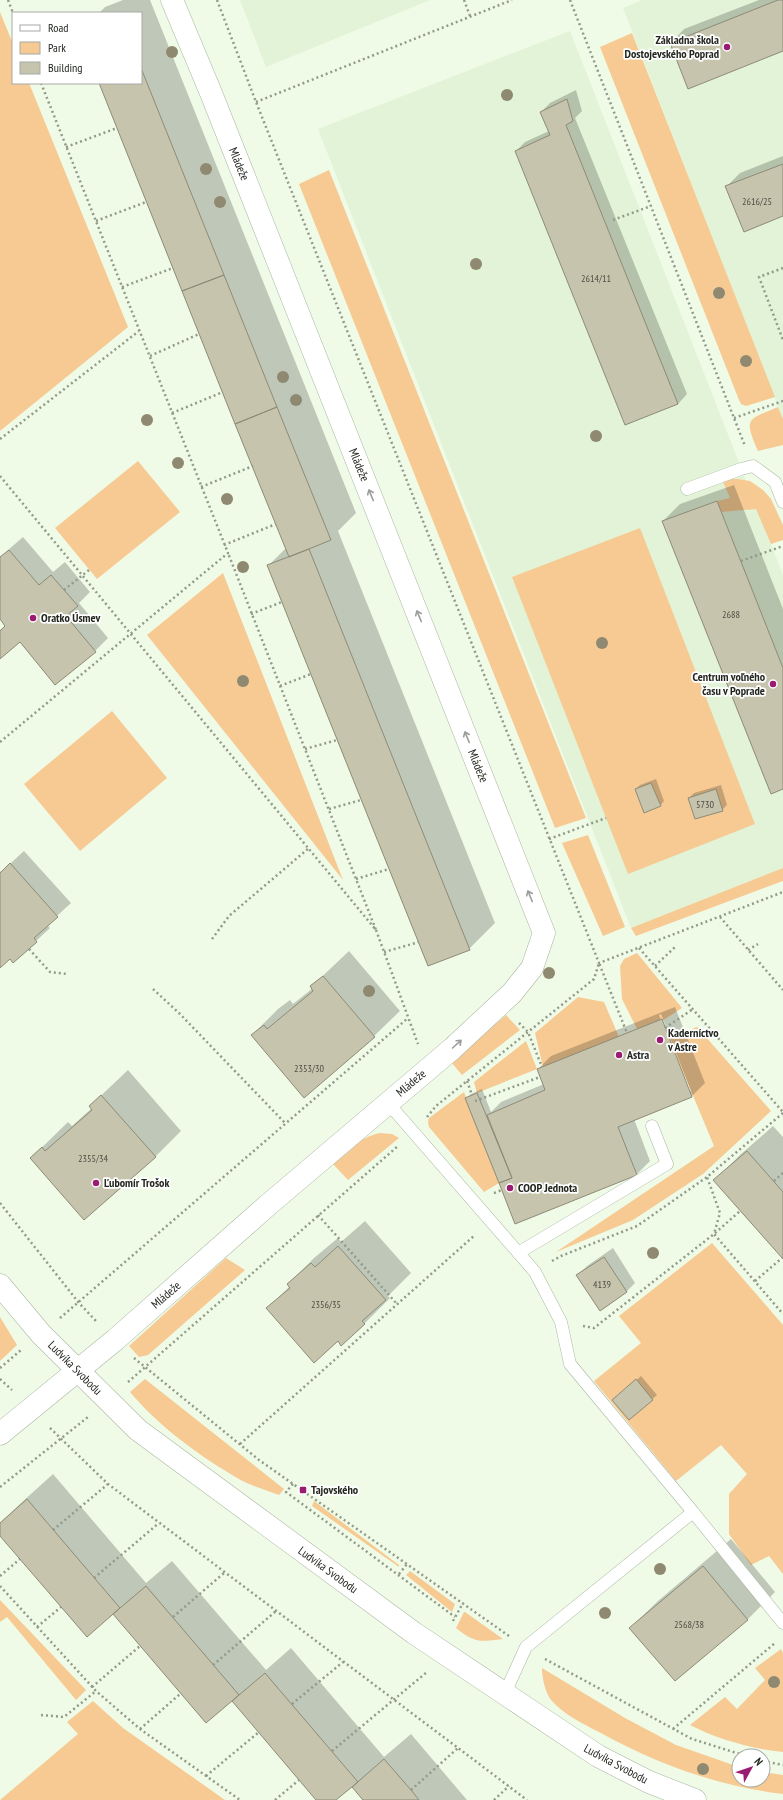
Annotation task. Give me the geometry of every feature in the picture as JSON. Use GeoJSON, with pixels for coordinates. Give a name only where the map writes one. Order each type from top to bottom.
{"type":"FeatureCollection","features":[{"type":"Feature","properties":{"kind":"street","name":"Mládeže"},"geometry":{"type":"LineString","coordinates":[[77,1371],[115,1340],[268,1205],[427,1070],[512,993],[532,968],[544,933],[214,100],[172,0]]}},
{"type":"Feature","properties":{"kind":"street","name":"Ludvíka Svobodu"},"geometry":{"type":"LineString","coordinates":[[0,1286],[41,1334],[138,1430],[414,1633],[598,1756],[649,1782],[695,1800]]}},
{"type":"Feature","properties":{"kind":"street"},"geometry":{"type":"LineString","coordinates":[[0,1434],[77,1371]]}},
{"type":"Feature","properties":{"kind":"lane"},"geometry":{"type":"LineString","coordinates":[[687,489],[753,466],[775,482],[783,502]]}},
{"type":"Feature","properties":{"kind":"lane"},"geometry":{"type":"LineString","coordinates":[[388,1103],[535,1272],[561,1322],[570,1364],[783,1623]]}},
{"type":"Feature","properties":{"kind":"lane"},"geometry":{"type":"LineString","coordinates":[[518,1254],[667,1164],[652,1126]]}},
{"type":"Feature","properties":{"kind":"lane"},"geometry":{"type":"LineString","coordinates":[[505,1693],[526,1648],[693,1512]]}},
{"type":"Feature","properties":{"kind":"path"},"geometry":{"type":"LineString","coordinates":[[8,0],[13,12]]}},
{"type":"Feature","properties":{"kind":"path"},"geometry":{"type":"LineString","coordinates":[[217,0],[256,102],[627,1033]]}},
{"type":"Feature","properties":{"kind":"path"},"geometry":{"type":"LineString","coordinates":[[464,0],[470,16]]}},
{"type":"Feature","properties":{"kind":"path"},"geometry":{"type":"LineString","coordinates":[[256,102],[512,0]]}},
{"type":"Feature","properties":{"kind":"path"},"geometry":{"type":"LineString","coordinates":[[570,0],[734,418],[783,401]]}},
{"type":"Feature","properties":{"kind":"path"},"geometry":{"type":"LineString","coordinates":[[42,84],[329,809],[408,1018],[79,1303],[58,1319]]}},
{"type":"Feature","properties":{"kind":"path"},"geometry":{"type":"LineString","coordinates":[[66,147],[117,128]]}},
{"type":"Feature","properties":{"kind":"path"},"geometry":{"type":"LineString","coordinates":[[96,221],[146,202]]}},
{"type":"Feature","properties":{"kind":"path"},"geometry":{"type":"LineString","coordinates":[[613,220],[651,206]]}},
{"type":"Feature","properties":{"kind":"path"},"geometry":{"type":"LineString","coordinates":[[122,287],[173,268]]}},
{"type":"Feature","properties":{"kind":"path"},"geometry":{"type":"LineString","coordinates":[[783,268],[759,277],[783,340]]}},
{"type":"Feature","properties":{"kind":"path"},"geometry":{"type":"LineString","coordinates":[[0,439],[139,331]]}},
{"type":"Feature","properties":{"kind":"path"},"geometry":{"type":"LineString","coordinates":[[150,356],[199,334]]}},
{"type":"Feature","properties":{"kind":"path"},"geometry":{"type":"LineString","coordinates":[[172,413],[223,392]]}},
{"type":"Feature","properties":{"kind":"path"},"geometry":{"type":"LineString","coordinates":[[201,487],[253,466]]}},
{"type":"Feature","properties":{"kind":"path"},"geometry":{"type":"LineString","coordinates":[[0,476],[376,930]]}},
{"type":"Feature","properties":{"kind":"path"},"geometry":{"type":"LineString","coordinates":[[224,545],[276,524]]}},
{"type":"Feature","properties":{"kind":"path"},"geometry":{"type":"LineString","coordinates":[[741,561],[783,546]]}},
{"type":"Feature","properties":{"kind":"path"},"geometry":{"type":"LineString","coordinates":[[0,742],[228,553]]}},
{"type":"Feature","properties":{"kind":"path"},"geometry":{"type":"LineString","coordinates":[[64,590],[89,570]]}},
{"type":"Feature","properties":{"kind":"path"},"geometry":{"type":"LineString","coordinates":[[251,614],[282,602]]}},
{"type":"Feature","properties":{"kind":"path"},"geometry":{"type":"LineString","coordinates":[[280,686],[311,674]]}},
{"type":"Feature","properties":{"kind":"path"},"geometry":{"type":"LineString","coordinates":[[305,749],[337,740]]}},
{"type":"Feature","properties":{"kind":"path"},"geometry":{"type":"LineString","coordinates":[[329,809],[362,800]]}},
{"type":"Feature","properties":{"kind":"path"},"geometry":{"type":"LineString","coordinates":[[549,839],[606,818]]}},
{"type":"Feature","properties":{"kind":"path"},"geometry":{"type":"LineString","coordinates":[[212,940],[229,916],[309,848]]}},
{"type":"Feature","properties":{"kind":"path"},"geometry":{"type":"LineString","coordinates":[[356,879],[389,869]]}},
{"type":"Feature","properties":{"kind":"path"},"geometry":{"type":"LineString","coordinates":[[599,963],[783,892]]}},
{"type":"Feature","properties":{"kind":"path"},"geometry":{"type":"LineString","coordinates":[[720,917],[783,990]]}},
{"type":"Feature","properties":{"kind":"path"},"geometry":{"type":"LineString","coordinates":[[384,952],[419,942]]}},
{"type":"Feature","properties":{"kind":"path"},"geometry":{"type":"LineString","coordinates":[[748,950],[758,944]]}},
{"type":"Feature","properties":{"kind":"path"},"geometry":{"type":"LineString","coordinates":[[655,966],[675,947]]}},
{"type":"Feature","properties":{"kind":"path"},"geometry":{"type":"LineString","coordinates":[[535,1272],[561,1256],[637,1226],[708,1177],[783,1113],[639,948]]}},
{"type":"Feature","properties":{"kind":"path"},"geometry":{"type":"LineString","coordinates":[[29,949],[50,972],[67,974]]}},
{"type":"Feature","properties":{"kind":"path"},"geometry":{"type":"LineString","coordinates":[[122,1388],[144,1367],[414,1132],[436,1106],[594,979],[599,963]]}},
{"type":"Feature","properties":{"kind":"path"},"geometry":{"type":"LineString","coordinates":[[153,989],[180,1014],[285,1123]]}},
{"type":"Feature","properties":{"kind":"path"},"geometry":{"type":"LineString","coordinates":[[500,1004],[528,1032],[542,1067]]}},
{"type":"Feature","properties":{"kind":"path"},"geometry":{"type":"LineString","coordinates":[[665,1028],[693,1009]]}},
{"type":"Feature","properties":{"kind":"path"},"geometry":{"type":"LineString","coordinates":[[475,1101],[540,1077]]}},
{"type":"Feature","properties":{"kind":"path"},"geometry":{"type":"LineString","coordinates":[[467,1081],[472,1095]]}},
{"type":"Feature","properties":{"kind":"path"},"geometry":{"type":"LineString","coordinates":[[774,1181],[783,1173]]}},
{"type":"Feature","properties":{"kind":"path"},"geometry":{"type":"LineString","coordinates":[[708,1177],[720,1213],[714,1234]]}},
{"type":"Feature","properties":{"kind":"path"},"geometry":{"type":"LineString","coordinates":[[0,1203],[79,1303],[115,1340],[144,1367],[240,1444],[293,1484],[526,1648],[692,1739],[731,1751]]}},
{"type":"Feature","properties":{"kind":"path"},"geometry":{"type":"LineString","coordinates":[[561,1322],[594,1328],[714,1234],[740,1211]]}},
{"type":"Feature","properties":{"kind":"path"},"geometry":{"type":"LineString","coordinates":[[318,1216],[397,1304]]}},
{"type":"Feature","properties":{"kind":"path"},"geometry":{"type":"LineString","coordinates":[[240,1444],[490,1222]]}},
{"type":"Feature","properties":{"kind":"path"},"geometry":{"type":"LineString","coordinates":[[714,1234],[783,1314]]}},
{"type":"Feature","properties":{"kind":"path"},"geometry":{"type":"LineString","coordinates":[[755,1282],[782,1258]]}},
{"type":"Feature","properties":{"kind":"path"},"geometry":{"type":"LineString","coordinates":[[0,1368],[21,1350]]}},
{"type":"Feature","properties":{"kind":"path"},"geometry":{"type":"LineString","coordinates":[[0,1378],[61,1440],[108,1484],[224,1573],[527,1800]]}},
{"type":"Feature","properties":{"kind":"path"},"geometry":{"type":"LineString","coordinates":[[0,1487],[89,1417]]}},
{"type":"Feature","properties":{"kind":"path"},"geometry":{"type":"LineString","coordinates":[[53,1530],[108,1484]]}},
{"type":"Feature","properties":{"kind":"path"},"geometry":{"type":"LineString","coordinates":[[293,1484],[286,1492],[456,1617]]}},
{"type":"Feature","properties":{"kind":"path"},"geometry":{"type":"LineString","coordinates":[[94,1578],[158,1523]]}},
{"type":"Feature","properties":{"kind":"path"},"geometry":{"type":"LineString","coordinates":[[0,1576],[20,1559]]}},
{"type":"Feature","properties":{"kind":"path"},"geometry":{"type":"LineString","coordinates":[[399,1574],[407,1564]]}},
{"type":"Feature","properties":{"kind":"path"},"geometry":{"type":"LineString","coordinates":[[173,1617],[224,1573]]}},
{"type":"Feature","properties":{"kind":"path"},"geometry":{"type":"LineString","coordinates":[[0,1586],[96,1691],[140,1729],[240,1800]]}},
{"type":"Feature","properties":{"kind":"path"},"geometry":{"type":"LineString","coordinates":[[453,1621],[463,1603]]}},
{"type":"Feature","properties":{"kind":"path"},"geometry":{"type":"LineString","coordinates":[[37,1627],[61,1607]]}},
{"type":"Feature","properties":{"kind":"path"},"geometry":{"type":"LineString","coordinates":[[213,1665],[276,1611]]}},
{"type":"Feature","properties":{"kind":"path"},"geometry":{"type":"LineString","coordinates":[[673,1729],[777,1641]]}},
{"type":"Feature","properties":{"kind":"path"},"geometry":{"type":"LineString","coordinates":[[92,1687],[140,1646]]}},
{"type":"Feature","properties":{"kind":"path"},"geometry":{"type":"LineString","coordinates":[[292,1704],[343,1662]]}},
{"type":"Feature","properties":{"kind":"path"},"geometry":{"type":"LineString","coordinates":[[332,1751],[431,1669]]}},
{"type":"Feature","properties":{"kind":"path"},"geometry":{"type":"LineString","coordinates":[[41,1715],[64,1717],[96,1691]]}},
{"type":"Feature","properties":{"kind":"path"},"geometry":{"type":"LineString","coordinates":[[140,1729],[180,1694]]}},
{"type":"Feature","properties":{"kind":"path"},"geometry":{"type":"LineString","coordinates":[[206,1776],[259,1732]]}},
{"type":"Feature","properties":{"kind":"path"},"geometry":{"type":"LineString","coordinates":[[411,1790],[458,1748]]}},
{"type":"Feature","properties":{"kind":"path"},"geometry":{"type":"LineString","coordinates":[[771,1763],[783,1765]]}},
{"type":"Feature","properties":{"kind":"path"},"geometry":{"type":"LineString","coordinates":[[275,1800],[299,1780]]}},
{"type":"Feature","properties":{"kind":"path"},"geometry":{"type":"LineString","coordinates":[[494,1800],[509,1786]]}},
{"type":"Feature","properties":{"kind":"shaded area"},"geometry":{"type":"Polygon","coordinates":[[[240,0],[430,0],[266,67],[240,0]]]}},
{"type":"Feature","properties":{"kind":"shaded area"},"geometry":{"type":"Polygon","coordinates":[[[642,0],[783,0],[783,419],[623,8],[642,0]]]}},
{"type":"Feature","properties":{"kind":"shaded area"},"geometry":{"type":"Polygon","coordinates":[[[570,31],[783,575],[783,868],[631,928],[318,129],[570,31]]]}},
{"type":"Feature","properties":{"kind":"green space"},"geometry":{"type":"Polygon","coordinates":[[[0,12],[12,42],[12,84],[29,84],[128,327],[0,431],[0,12]]]}},
{"type":"Feature","properties":{"kind":"green space"},"geometry":{"type":"Polygon","coordinates":[[[632,33],[775,397],[746,406],[741,404],[739,400],[600,47],[632,33]]]}},
{"type":"Feature","properties":{"kind":"green space"},"geometry":{"type":"Polygon","coordinates":[[[329,170],[586,818],[555,828],[299,184],[329,170]]]}},
{"type":"Feature","properties":{"kind":"green space"},"geometry":{"type":"Polygon","coordinates":[[[778,407],[783,419],[783,445],[758,451],[751,432],[751,421],[778,407]]]}},
{"type":"Feature","properties":{"kind":"green space"},"geometry":{"type":"Polygon","coordinates":[[[138,461],[180,512],[97,579],[55,528],[138,461]]]}},
{"type":"Feature","properties":{"kind":"green space"},"geometry":{"type":"Polygon","coordinates":[[[730,479],[750,481],[763,490],[771,499],[783,525],[783,540],[771,544],[756,509],[721,512],[717,501],[730,498],[723,482],[730,479]]]}},
{"type":"Feature","properties":{"kind":"green space"},"geometry":{"type":"Polygon","coordinates":[[[640,528],[755,824],[628,874],[512,577],[640,528]]]}},
{"type":"Feature","properties":{"kind":"green space"},"geometry":{"type":"Polygon","coordinates":[[[223,573],[343,880],[147,635],[223,573]]]}},
{"type":"Feature","properties":{"kind":"green space"},"geometry":{"type":"Polygon","coordinates":[[[112,711],[167,778],[80,851],[24,784],[112,711]]]}},
{"type":"Feature","properties":{"kind":"green space"},"geometry":{"type":"Polygon","coordinates":[[[588,835],[625,927],[603,936],[562,843],[588,835]]]}},
{"type":"Feature","properties":{"kind":"green space"},"geometry":{"type":"Polygon","coordinates":[[[783,868],[783,881],[636,936],[631,928],[783,868]]]}},
{"type":"Feature","properties":{"kind":"green space"},"geometry":{"type":"Polygon","coordinates":[[[637,953],[682,1008],[662,1021],[637,1029],[622,999],[620,966],[624,959],[637,953]]]}},
{"type":"Feature","properties":{"kind":"green space"},"geometry":{"type":"Polygon","coordinates":[[[578,997],[604,1002],[619,1037],[543,1067],[535,1033],[578,997]]]}},
{"type":"Feature","properties":{"kind":"green space"},"geometry":{"type":"Polygon","coordinates":[[[506,1015],[520,1030],[462,1075],[451,1062],[506,1015]]]}},
{"type":"Feature","properties":{"kind":"green space"},"geometry":{"type":"Polygon","coordinates":[[[697,1027],[771,1111],[703,1174],[633,1220],[556,1252],[714,1146],[669,1038],[697,1027]]]}},
{"type":"Feature","properties":{"kind":"green space"},"geometry":{"type":"Polygon","coordinates":[[[526,1041],[537,1069],[477,1093],[474,1082],[526,1041]]]}},
{"type":"Feature","properties":{"kind":"green space"},"geometry":{"type":"Polygon","coordinates":[[[464,1092],[499,1183],[484,1192],[429,1127],[428,1122],[429,1118],[464,1092]]]}},
{"type":"Feature","properties":{"kind":"green space"},"geometry":{"type":"Polygon","coordinates":[[[380,1133],[392,1134],[399,1138],[348,1180],[333,1164],[360,1141],[380,1133]]]}},
{"type":"Feature","properties":{"kind":"green space"},"geometry":{"type":"Polygon","coordinates":[[[712,1243],[783,1325],[783,1574],[769,1556],[751,1565],[729,1534],[729,1494],[747,1474],[721,1445],[676,1481],[594,1381],[641,1343],[619,1316],[712,1243]]]}},
{"type":"Feature","properties":{"kind":"green space"},"geometry":{"type":"Polygon","coordinates":[[[226,1258],[245,1270],[148,1355],[139,1357],[129,1346],[226,1258]]]}},
{"type":"Feature","properties":{"kind":"green space"},"geometry":{"type":"Polygon","coordinates":[[[0,1317],[17,1345],[0,1361],[0,1317]]]}},
{"type":"Feature","properties":{"kind":"green space"},"geometry":{"type":"Polygon","coordinates":[[[145,1379],[284,1489],[279,1495],[244,1481],[195,1451],[167,1429],[141,1405],[130,1392],[145,1379]]]}},
{"type":"Feature","properties":{"kind":"green space"},"geometry":{"type":"Polygon","coordinates":[[[314,1501],[399,1565],[399,1567],[312,1506],[314,1501]]]}},
{"type":"Feature","properties":{"kind":"green space"},"geometry":{"type":"Polygon","coordinates":[[[410,1571],[455,1604],[452,1612],[406,1575],[410,1571]]]}},
{"type":"Feature","properties":{"kind":"green space"},"geometry":{"type":"Polygon","coordinates":[[[0,1600],[86,1690],[76,1700],[7,1617],[0,1622],[0,1600]]]}},
{"type":"Feature","properties":{"kind":"green space"},"geometry":{"type":"Polygon","coordinates":[[[464,1612],[503,1639],[483,1641],[473,1639],[462,1633],[456,1628],[464,1612]]]}},
{"type":"Feature","properties":{"kind":"green space"},"geometry":{"type":"Polygon","coordinates":[[[781,1649],[783,1653],[783,1752],[771,1750],[771,1748],[759,1748],[735,1743],[690,1725],[725,1697],[737,1709],[765,1680],[755,1668],[781,1649]]]}},
{"type":"Feature","properties":{"kind":"green space"},"geometry":{"type":"Polygon","coordinates":[[[542,1668],[625,1718],[676,1745],[731,1764],[731,1784],[665,1764],[586,1726],[567,1714],[551,1700],[544,1685],[542,1668]]]}},
{"type":"Feature","properties":{"kind":"green space"},"geometry":{"type":"Polygon","coordinates":[[[93,1701],[123,1728],[225,1800],[0,1800],[78,1734],[67,1722],[93,1701]]]}},
{"type":"Feature","properties":{"kind":"green space"},"geometry":{"type":"Polygon","coordinates":[[[771,1773],[783,1775],[783,1794],[749,1788],[771,1788],[771,1773]]]}},
{"type":"Feature","properties":{"kind":"building","name":"Základna škola Dostojevského Poprad"},"geometry":{"type":"Polygon","coordinates":[[[778,0],[783,0],[783,51],[688,89],[670,43],[778,0]]]}},
{"type":"Feature","properties":{"kind":"building"},"geometry":{"type":"Polygon","coordinates":[[[142,70],[224,275],[182,291],[99,84],[142,84],[142,70]]]}},
{"type":"Feature","properties":{"kind":"building"},"geometry":{"type":"Polygon","coordinates":[[[567,99],[573,121],[566,125],[678,404],[625,425],[515,151],[550,135],[540,112],[567,99]]]}},
{"type":"Feature","properties":{"kind":"building"},"geometry":{"type":"Polygon","coordinates":[[[783,164],[783,216],[744,232],[725,186],[783,164]]]}},
{"type":"Feature","properties":{"kind":"building"},"geometry":{"type":"Polygon","coordinates":[[[224,275],[277,407],[235,424],[182,291],[224,275]]]}},
{"type":"Feature","properties":{"kind":"building"},"geometry":{"type":"Polygon","coordinates":[[[277,407],[331,540],[289,557],[235,424],[277,407]]]}},
{"type":"Feature","properties":{"kind":"building"},"geometry":{"type":"Polygon","coordinates":[[[717,501],[783,668],[783,789],[771,794],[662,521],[717,501]]]}},
{"type":"Feature","properties":{"kind":"building"},"geometry":{"type":"Polygon","coordinates":[[[309,549],[470,950],[428,966],[267,565],[309,549]]]}},
{"type":"Feature","properties":{"kind":"building","name":"Oratko Úsmev"},"geometry":{"type":"Polygon","coordinates":[[[9,550],[39,585],[51,575],[78,606],[66,616],[96,652],[55,685],[20,642],[0,659],[0,631],[5,626],[0,619],[0,557],[9,550]]]}},
{"type":"Feature","properties":{"kind":"building"},"geometry":{"type":"Polygon","coordinates":[[[651,783],[661,806],[644,813],[635,789],[651,783]]]}},
{"type":"Feature","properties":{"kind":"building"},"geometry":{"type":"Polygon","coordinates":[[[716,789],[723,811],[695,819],[688,798],[716,789]]]}},
{"type":"Feature","properties":{"kind":"building"},"geometry":{"type":"Polygon","coordinates":[[[10,863],[58,917],[34,938],[37,942],[13,963],[10,959],[0,968],[0,873],[10,863]]]}},
{"type":"Feature","properties":{"kind":"building"},"geometry":{"type":"Polygon","coordinates":[[[323,976],[375,1037],[304,1098],[251,1035],[264,1025],[267,1029],[313,991],[310,986],[323,976]]]}},
{"type":"Feature","properties":{"kind":"building"},"geometry":{"type":"Polygon","coordinates":[[[662,1019],[692,1097],[618,1127],[637,1175],[515,1224],[499,1183],[512,1178],[487,1115],[545,1090],[537,1069],[662,1019]]]}},
{"type":"Feature","properties":{"kind":"building"},"geometry":{"type":"Polygon","coordinates":[[[477,1093],[512,1178],[499,1183],[465,1098],[477,1093]]]}},
{"type":"Feature","properties":{"kind":"building"},"geometry":{"type":"Polygon","coordinates":[[[101,1095],[156,1157],[84,1220],[30,1158],[42,1147],[45,1151],[92,1110],[89,1106],[101,1095]]]}},
{"type":"Feature","properties":{"kind":"building"},"geometry":{"type":"Polygon","coordinates":[[[747,1151],[783,1192],[783,1259],[713,1180],[747,1151]]]}},
{"type":"Feature","properties":{"kind":"building"},"geometry":{"type":"Polygon","coordinates":[[[338,1246],[386,1300],[362,1321],[365,1324],[341,1346],[338,1341],[314,1363],[266,1308],[290,1288],[287,1284],[311,1263],[315,1267],[338,1246]]]}},
{"type":"Feature","properties":{"kind":"building"},"geometry":{"type":"Polygon","coordinates":[[[604,1257],[627,1292],[600,1311],[576,1275],[604,1257]]]}},
{"type":"Feature","properties":{"kind":"building"},"geometry":{"type":"Polygon","coordinates":[[[636,1379],[653,1400],[629,1420],[612,1400],[636,1379]]]}},
{"type":"Feature","properties":{"kind":"building"},"geometry":{"type":"Polygon","coordinates":[[[27,1499],[120,1608],[87,1637],[0,1536],[0,1523],[27,1499]]]}},
{"type":"Feature","properties":{"kind":"building"},"geometry":{"type":"Polygon","coordinates":[[[703,1566],[748,1620],[675,1681],[629,1628],[703,1566]]]}},
{"type":"Feature","properties":{"kind":"building"},"geometry":{"type":"Polygon","coordinates":[[[146,1586],[239,1695],[206,1723],[113,1614],[146,1586]]]}},
{"type":"Feature","properties":{"kind":"building"},"geometry":{"type":"Polygon","coordinates":[[[265,1673],[358,1782],[336,1800],[316,1800],[232,1701],[265,1673]]]}},
{"type":"Feature","properties":{"kind":"building"},"geometry":{"type":"Polygon","coordinates":[[[384,1759],[419,1800],[363,1800],[352,1787],[384,1759]]]}},
{"type":"Feature","properties":{"kind":"place","name":"Základna škola Dostojevského Poprad"},"geometry":{"type":"Point","coordinates":[727,47]}},
{"type":"Feature","properties":{"kind":"place","name":"Oratko Úsmev"},"geometry":{"type":"Point","coordinates":[33,618]}},
{"type":"Feature","properties":{"kind":"place","name":"Centrum voľného času v Poprade"},"geometry":{"type":"Point","coordinates":[773,684]}},
{"type":"Feature","properties":{"kind":"place","name":"Kaderníctvo v Astre"},"geometry":{"type":"Point","coordinates":[660,1040]}},
{"type":"Feature","properties":{"kind":"place","name":"Astra"},"geometry":{"type":"Point","coordinates":[619,1055]}},
{"type":"Feature","properties":{"kind":"place","name":"Ľubomír Trošok"},"geometry":{"type":"Point","coordinates":[96,1183]}},
{"type":"Feature","properties":{"kind":"place","name":"COOP Jednota"},"geometry":{"type":"Point","coordinates":[510,1188]}},
{"type":"Feature","properties":{"kind":"place","name":"Tajovského"},"geometry":{"type":"Point","coordinates":[303,1490]}}]}
